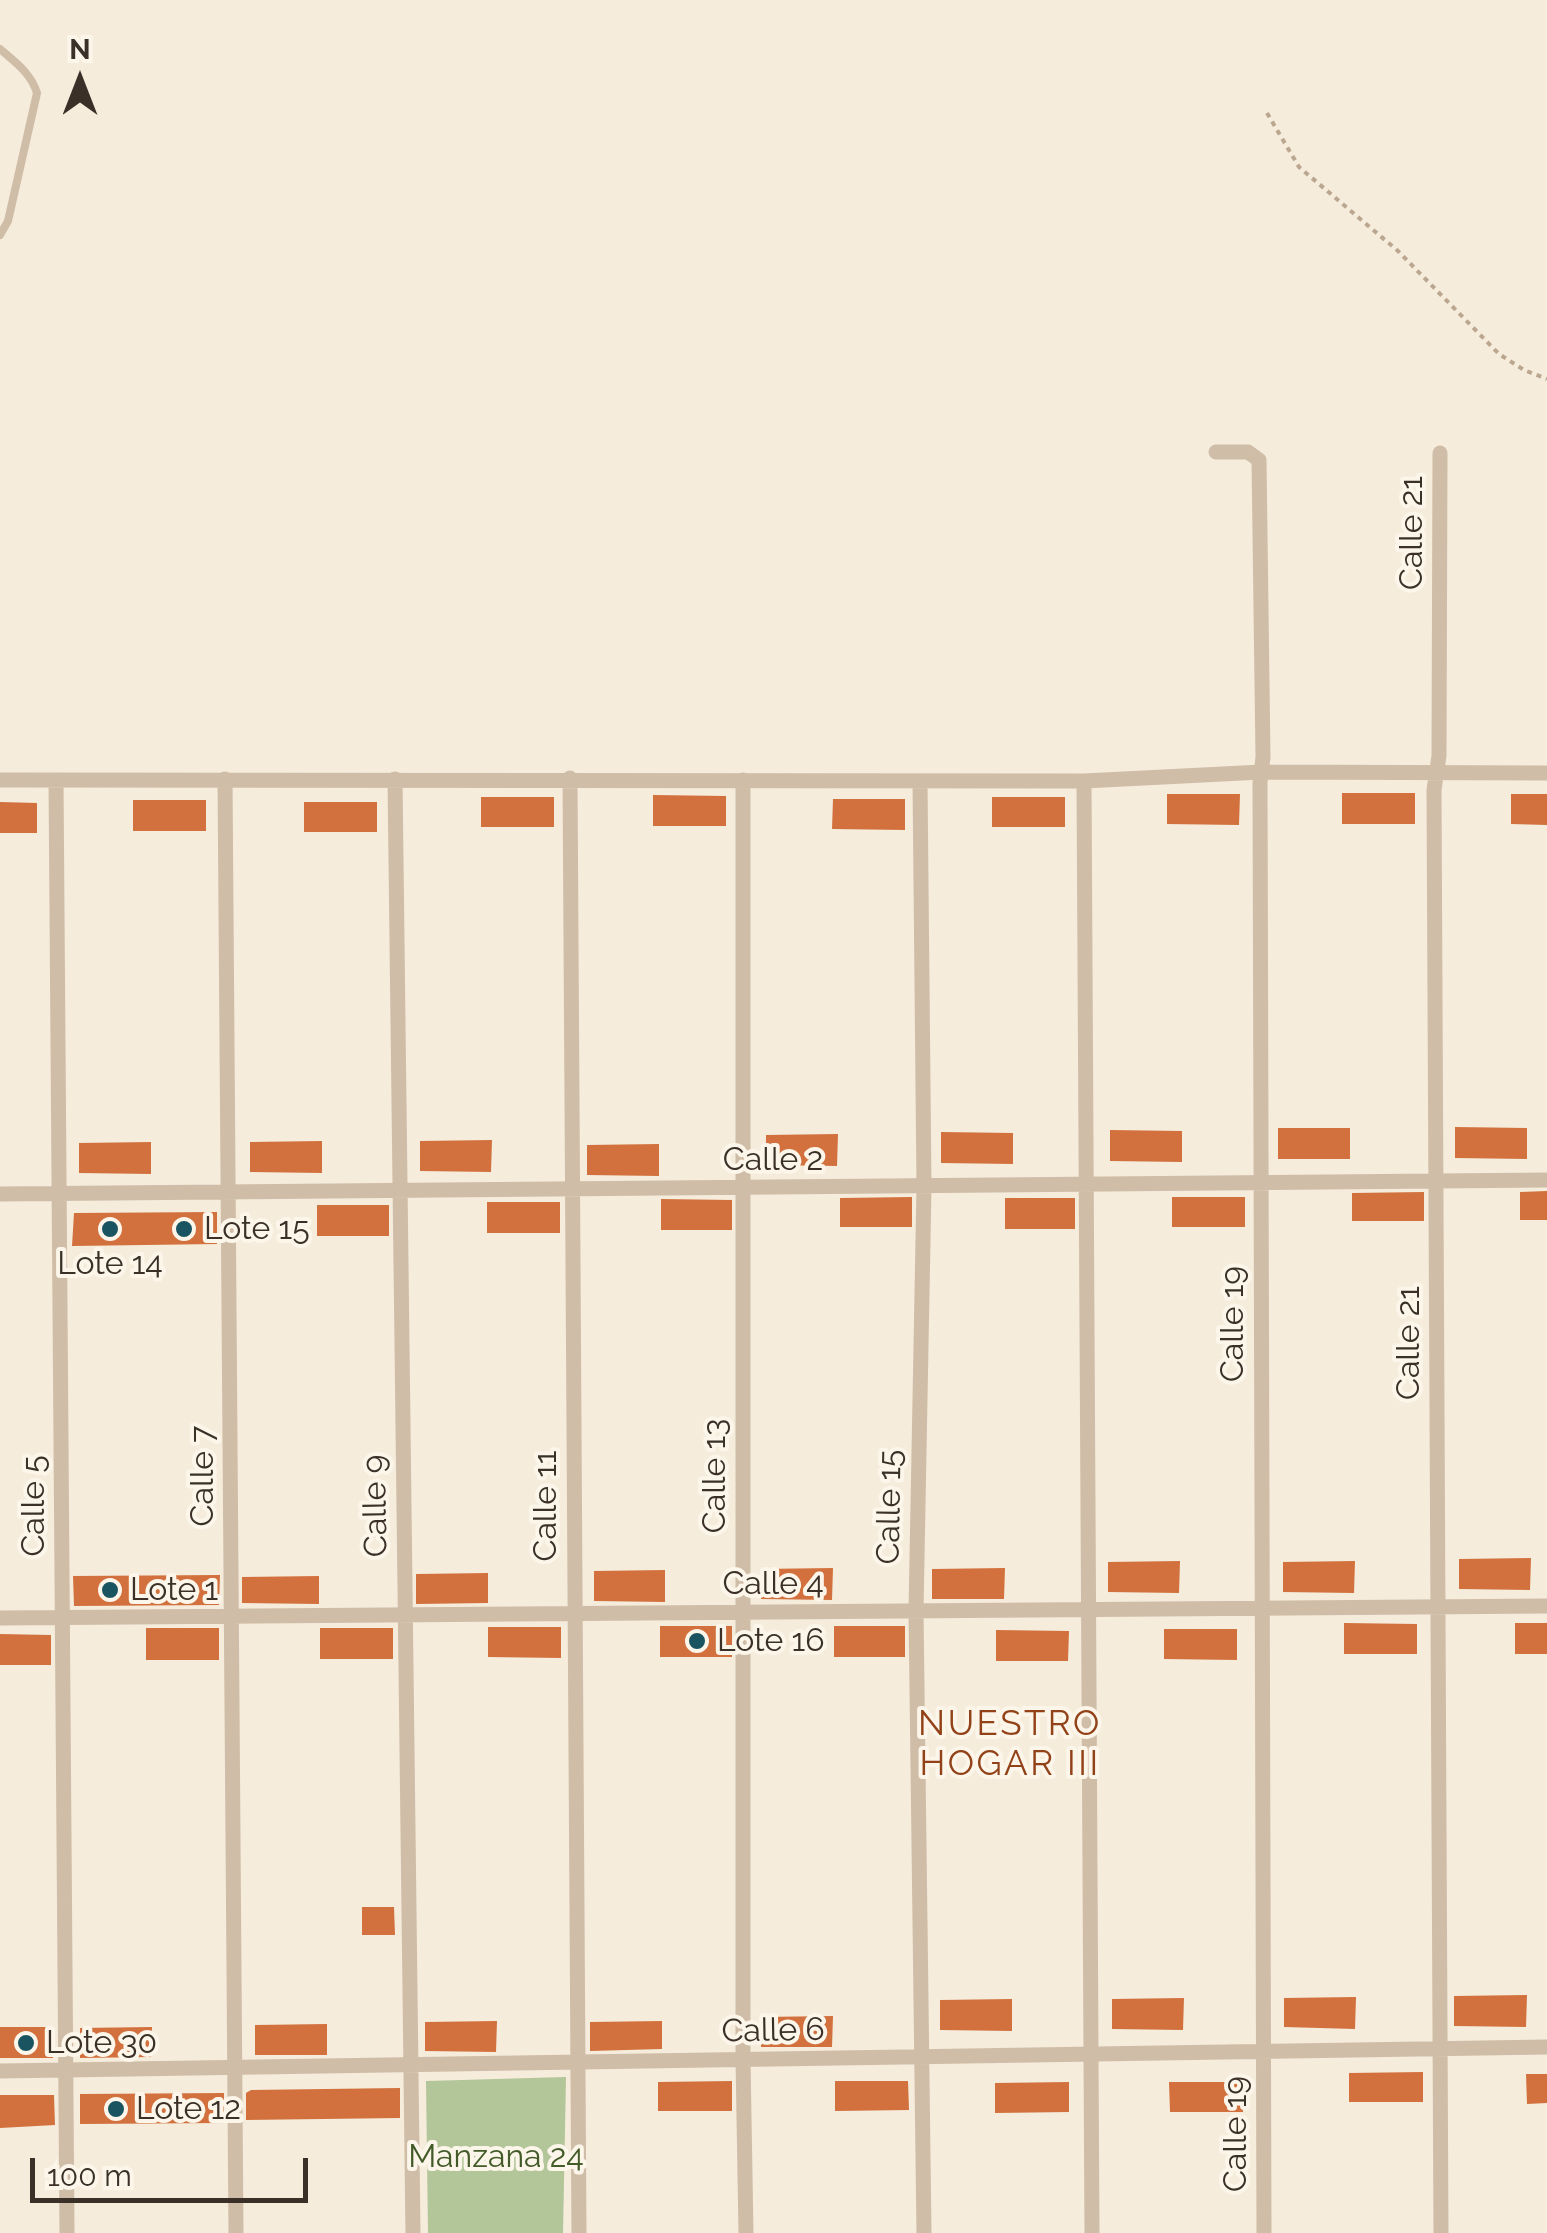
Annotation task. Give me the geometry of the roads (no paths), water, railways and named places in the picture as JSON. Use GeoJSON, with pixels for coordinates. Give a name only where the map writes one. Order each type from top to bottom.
{"type":"FeatureCollection","features":[{"type":"Feature","properties":{"kind":"street","name":"Calle 19"},"geometry":{"type":"LineString","coordinates":[[1216,452],[1248,452],[1259,460],[1264,2233]]}},
{"type":"Feature","properties":{"kind":"street","name":"Calle 21"},"geometry":{"type":"LineString","coordinates":[[1440,452],[1436,1181],[1441,2233]]}},
{"type":"Feature","properties":{"kind":"street"},"geometry":{"type":"LineString","coordinates":[[0,780],[570,778],[1084,782],[1262,772],[1547,773]]}},
{"type":"Feature","properties":{"kind":"street","name":"Calle 9"},"geometry":{"type":"LineString","coordinates":[[395,778],[413,2233]]}},
{"type":"Feature","properties":{"kind":"street","name":"Calle 11"},"geometry":{"type":"LineString","coordinates":[[570,778],[579,2233]]}},
{"type":"Feature","properties":{"kind":"street","name":"Calle 7"},"geometry":{"type":"LineString","coordinates":[[225,779],[236,2233]]}},
{"type":"Feature","properties":{"kind":"street","name":"Calle 5"},"geometry":{"type":"LineString","coordinates":[[56,780],[68,2233]]}},
{"type":"Feature","properties":{"kind":"street","name":"Calle 13"},"geometry":{"type":"LineString","coordinates":[[743,780],[746,2233]]}},
{"type":"Feature","properties":{"kind":"street","name":"Calle 15"},"geometry":{"type":"LineString","coordinates":[[920,781],[924,1187],[916,1610],[924,2233]]}},
{"type":"Feature","properties":{"kind":"street"},"geometry":{"type":"LineString","coordinates":[[1084,782],[1092,2233]]}},
{"type":"Feature","properties":{"kind":"street","name":"Calle 2"},"geometry":{"type":"LineString","coordinates":[[0,1194],[1547,1180]]}},
{"type":"Feature","properties":{"kind":"street","name":"Calle 4"},"geometry":{"type":"LineString","coordinates":[[0,1618],[1547,1606]]}},
{"type":"Feature","properties":{"kind":"street","name":"Calle 6"},"geometry":{"type":"LineString","coordinates":[[0,2071],[1547,2046]]}},
{"type":"Feature","properties":{"kind":"lane"},"geometry":{"type":"LineString","coordinates":[[0,50],[24,69],[34,82],[36,93],[8,221],[0,235]]}},
{"type":"Feature","properties":{"kind":"place","name":"Lote 14"},"geometry":{"type":"Point","coordinates":[110,1229]}},
{"type":"Feature","properties":{"kind":"place","name":"Lote 15"},"geometry":{"type":"Point","coordinates":[184,1229]}},
{"type":"Feature","properties":{"kind":"place","name":"Lote 1"},"geometry":{"type":"Point","coordinates":[110,1590]}},
{"type":"Feature","properties":{"kind":"place","name":"Lote 16"},"geometry":{"type":"Point","coordinates":[697,1641]}},
{"type":"Feature","properties":{"kind":"place","name":"Lote 30"},"geometry":{"type":"Point","coordinates":[26,2043]}},
{"type":"Feature","properties":{"kind":"place","name":"Lote 12"},"geometry":{"type":"Point","coordinates":[116,2109]}},
{"type":"Feature","properties":{"kind":"district","name":"NUESTRO HOGAR III"},"geometry":{"type":"Point","coordinates":[1010,1744]}},
{"type":"Feature","properties":{"kind":"park label","name":"Manzana 24"},"geometry":{"type":"Point","coordinates":[496,2157]}}]}
